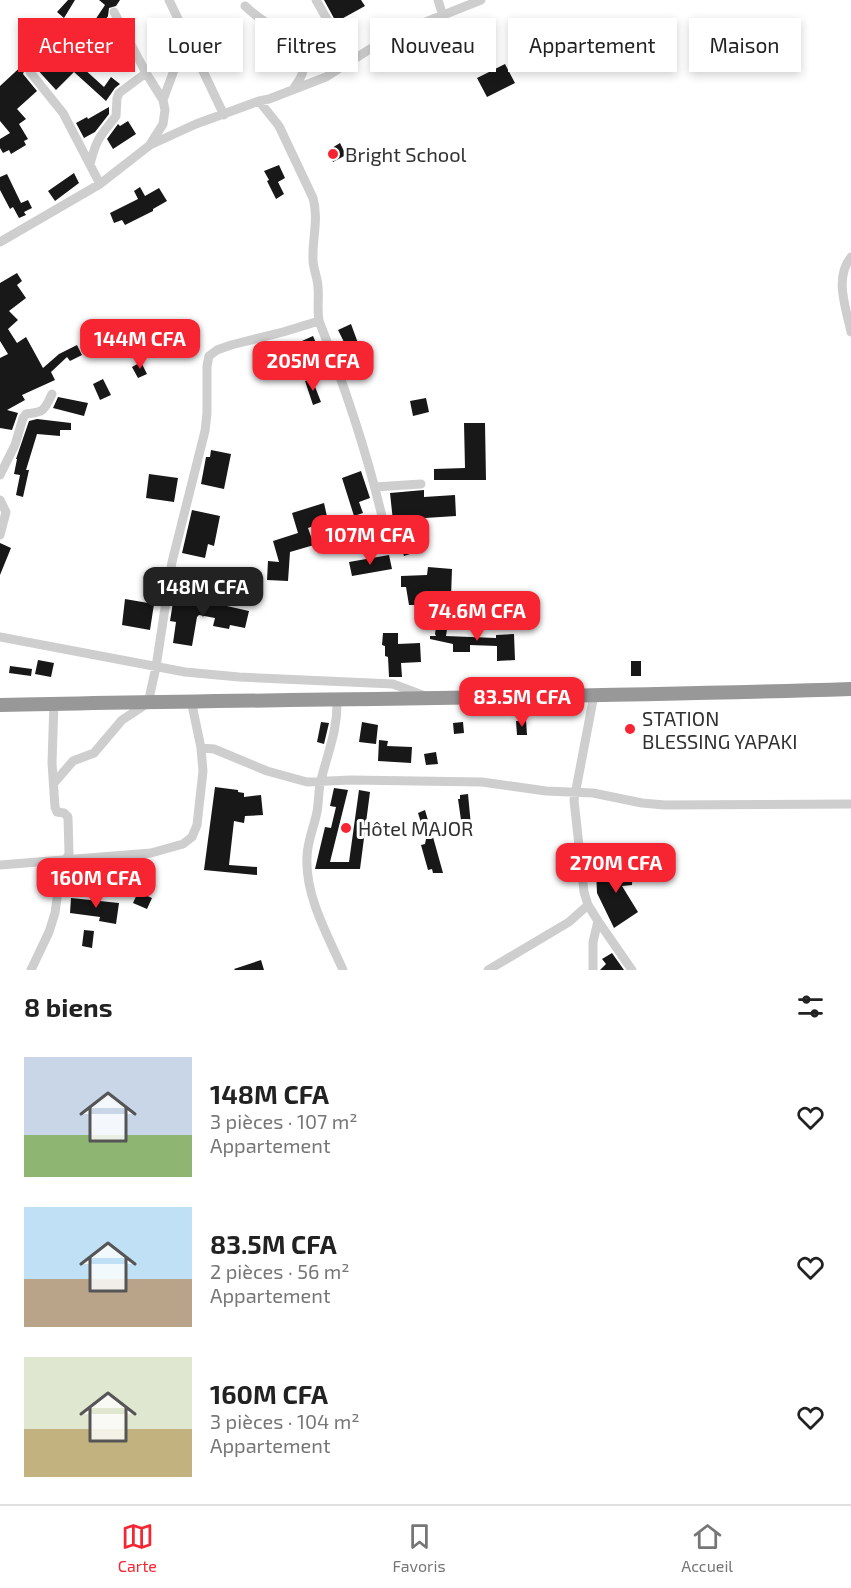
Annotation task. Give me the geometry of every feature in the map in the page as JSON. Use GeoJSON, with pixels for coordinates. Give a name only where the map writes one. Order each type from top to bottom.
{"type":"FeatureCollection","features":[{"type":"Feature","properties":{"kind":"highway"},"geometry":{"type":"LineString","coordinates":[[0,705],[54,702],[337,700],[851,689]]}},
{"type":"Feature","properties":{"kind":"street"},"geometry":{"type":"LineString","coordinates":[[169,0],[178,18]]}},
{"type":"Feature","properties":{"kind":"street"},"geometry":{"type":"LineString","coordinates":[[316,0],[326,18]]}},
{"type":"Feature","properties":{"kind":"street"},"geometry":{"type":"LineString","coordinates":[[438,0],[443,15]]}},
{"type":"Feature","properties":{"kind":"street"},"geometry":{"type":"LineString","coordinates":[[358,57],[443,15],[481,0]]}},
{"type":"Feature","properties":{"kind":"street"},"geometry":{"type":"LineString","coordinates":[[245,6],[265,22],[285,33],[298,45],[303,61],[303,73],[294,88]]}},
{"type":"Feature","properties":{"kind":"street"},"geometry":{"type":"LineString","coordinates":[[114,12],[163,100],[165,110],[163,124],[150,145]]}},
{"type":"Feature","properties":{"kind":"street"},"geometry":{"type":"LineString","coordinates":[[30,72],[63,113],[100,184]]}},
{"type":"Feature","properties":{"kind":"street"},"geometry":{"type":"LineString","coordinates":[[163,100],[173,72]]}},
{"type":"Feature","properties":{"kind":"street"},"geometry":{"type":"LineString","coordinates":[[204,72],[224,115]]}},
{"type":"Feature","properties":{"kind":"street"},"geometry":{"type":"LineString","coordinates":[[0,242],[100,184],[150,145],[196,124],[269,99],[334,72]]}},
{"type":"Feature","properties":{"kind":"street"},"geometry":{"type":"LineString","coordinates":[[90,164],[100,134],[117,116],[119,93],[146,73]]}},
{"type":"Feature","properties":{"kind":"street"},"geometry":{"type":"LineString","coordinates":[[259,101],[279,126],[311,192],[316,208],[312,262],[318,287],[319,321],[350,403],[384,525]]}},
{"type":"Feature","properties":{"kind":"street"},"geometry":{"type":"LineString","coordinates":[[851,257],[842,273],[851,332]]}},
{"type":"Feature","properties":{"kind":"street"},"geometry":{"type":"LineString","coordinates":[[54,783],[73,761],[94,753],[122,720],[148,703],[156,667],[172,562],[205,430],[209,356],[231,345],[319,321]]}},
{"type":"Feature","properties":{"kind":"street"},"geometry":{"type":"LineString","coordinates":[[0,475],[10,458],[23,418],[26,414],[38,414],[45,410],[52,394]]}},
{"type":"Feature","properties":{"kind":"street"},"geometry":{"type":"LineString","coordinates":[[375,487],[421,484]]}},
{"type":"Feature","properties":{"kind":"street"},"geometry":{"type":"LineString","coordinates":[[0,500],[6,512],[0,535]]}},
{"type":"Feature","properties":{"kind":"street"},"geometry":{"type":"LineString","coordinates":[[0,636],[156,667],[239,677],[393,684],[430,698]]}},
{"type":"Feature","properties":{"kind":"street"},"geometry":{"type":"LineString","coordinates":[[594,695],[574,805],[588,905],[632,970]]}},
{"type":"Feature","properties":{"kind":"street"},"geometry":{"type":"LineString","coordinates":[[0,865],[151,853],[183,844],[192,837],[197,825],[203,771],[201,748],[191,700]]}},
{"type":"Feature","properties":{"kind":"street"},"geometry":{"type":"LineString","coordinates":[[337,700],[335,733],[321,781],[307,856],[308,880],[343,970]]}},
{"type":"Feature","properties":{"kind":"street"},"geometry":{"type":"LineString","coordinates":[[31,970],[49,932],[55,913],[58,879],[69,849],[68,817],[55,810],[52,763],[54,702]]}},
{"type":"Feature","properties":{"kind":"street"},"geometry":{"type":"LineString","coordinates":[[201,748],[214,749],[288,778],[307,782],[453,781],[546,791],[593,793],[642,803],[665,805],[851,804]]}},
{"type":"Feature","properties":{"kind":"street"},"geometry":{"type":"LineString","coordinates":[[488,970],[568,922],[588,905]]}},
{"type":"Feature","properties":{"kind":"street"},"geometry":{"type":"LineString","coordinates":[[593,970],[593,942],[598,921]]}},
{"type":"Feature","properties":{"kind":"building"},"geometry":{"type":"Polygon","coordinates":[[[68,0],[75,0],[64,18],[57,12],[68,0]]]}},
{"type":"Feature","properties":{"kind":"building"},"geometry":{"type":"Polygon","coordinates":[[[99,0],[120,0],[116,6],[109,8],[107,18],[96,18],[105,5],[99,0]]]}},
{"type":"Feature","properties":{"kind":"building"},"geometry":{"type":"Polygon","coordinates":[[[324,0],[361,0],[365,6],[343,18],[334,18],[324,0]]]}},
{"type":"Feature","properties":{"kind":"building"},"geometry":{"type":"Polygon","coordinates":[[[505,64],[515,83],[487,97],[477,78],[489,72],[496,72],[496,68],[505,64]]]}},
{"type":"Feature","properties":{"kind":"building"},"geometry":{"type":"Polygon","coordinates":[[[18,69],[18,72],[24,72],[37,91],[17,109],[26,119],[19,124],[28,139],[24,141],[26,145],[11,154],[9,150],[3,153],[0,148],[0,139],[10,133],[0,121],[0,86],[18,69]]]}},
{"type":"Feature","properties":{"kind":"building"},"geometry":{"type":"Polygon","coordinates":[[[40,72],[74,72],[56,90],[40,72]]]}},
{"type":"Feature","properties":{"kind":"building"},"geometry":{"type":"Polygon","coordinates":[[[74,72],[87,72],[104,87],[111,77],[120,84],[106,101],[74,72]]]}},
{"type":"Feature","properties":{"kind":"building"},"geometry":{"type":"Polygon","coordinates":[[[109,107],[109,114],[95,132],[84,138],[76,123],[109,107]]]}},
{"type":"Feature","properties":{"kind":"building"},"geometry":{"type":"Polygon","coordinates":[[[128,121],[136,134],[113,149],[107,139],[118,124],[120,126],[128,121]]]}},
{"type":"Feature","properties":{"kind":"building"},"geometry":{"type":"Polygon","coordinates":[[[340,143],[346,155],[333,162],[327,151],[340,143]]]}},
{"type":"Feature","properties":{"kind":"building"},"geometry":{"type":"Polygon","coordinates":[[[279,165],[285,178],[278,182],[284,194],[276,199],[264,171],[279,165]]]}},
{"type":"Feature","properties":{"kind":"building"},"geometry":{"type":"Polygon","coordinates":[[[74,173],[79,183],[55,201],[48,191],[74,173]]]}},
{"type":"Feature","properties":{"kind":"building"},"geometry":{"type":"Polygon","coordinates":[[[7,174],[21,203],[28,200],[32,208],[24,212],[26,215],[19,218],[13,207],[10,209],[0,190],[0,177],[7,174]]]}},
{"type":"Feature","properties":{"kind":"building"},"geometry":{"type":"Polygon","coordinates":[[[140,187],[145,196],[159,188],[167,201],[125,225],[122,220],[114,223],[110,213],[138,199],[134,191],[140,187]]]}},
{"type":"Feature","properties":{"kind":"building"},"geometry":{"type":"Polygon","coordinates":[[[17,273],[22,281],[17,285],[26,298],[9,311],[18,320],[8,329],[17,343],[26,337],[43,368],[59,354],[77,345],[82,355],[70,361],[67,357],[51,372],[55,380],[22,395],[25,400],[7,410],[18,413],[12,430],[0,428],[0,358],[8,354],[0,341],[0,283],[17,273]]]}},
{"type":"Feature","properties":{"kind":"building"},"geometry":{"type":"Polygon","coordinates":[[[351,324],[358,343],[349,347],[338,330],[351,324]]]}},
{"type":"Feature","properties":{"kind":"building"},"geometry":{"type":"Polygon","coordinates":[[[313,336],[323,359],[303,367],[293,345],[313,336]]]}},
{"type":"Feature","properties":{"kind":"building"},"geometry":{"type":"Polygon","coordinates":[[[141,362],[147,374],[138,378],[132,367],[141,362]]]}},
{"type":"Feature","properties":{"kind":"building"},"geometry":{"type":"Polygon","coordinates":[[[103,379],[111,395],[100,400],[93,384],[103,379]]]}},
{"type":"Feature","properties":{"kind":"building"},"geometry":{"type":"Polygon","coordinates":[[[312,379],[321,402],[313,405],[305,381],[312,379]]]}},
{"type":"Feature","properties":{"kind":"building"},"geometry":{"type":"Polygon","coordinates":[[[58,397],[88,403],[84,416],[53,408],[58,397]]]}},
{"type":"Feature","properties":{"kind":"building"},"geometry":{"type":"Polygon","coordinates":[[[426,398],[429,412],[413,416],[410,401],[426,398]]]}},
{"type":"Feature","properties":{"kind":"building"},"geometry":{"type":"Polygon","coordinates":[[[37,419],[71,423],[71,430],[60,430],[60,436],[37,434],[26,470],[29,470],[23,497],[16,495],[20,475],[14,474],[16,459],[29,421],[37,419]]]}},
{"type":"Feature","properties":{"kind":"building"},"geometry":{"type":"Polygon","coordinates":[[[464,423],[485,423],[486,480],[434,480],[434,469],[465,468],[464,423]]]}},
{"type":"Feature","properties":{"kind":"building"},"geometry":{"type":"Polygon","coordinates":[[[211,450],[231,454],[224,489],[201,484],[206,457],[210,457],[211,450]]]}},
{"type":"Feature","properties":{"kind":"building"},"geometry":{"type":"Polygon","coordinates":[[[361,471],[370,498],[359,502],[363,513],[354,516],[342,478],[361,471]]]}},
{"type":"Feature","properties":{"kind":"building"},"geometry":{"type":"Polygon","coordinates":[[[149,474],[178,478],[174,502],[146,498],[149,474]]]}},
{"type":"Feature","properties":{"kind":"building"},"geometry":{"type":"Polygon","coordinates":[[[424,490],[424,497],[455,495],[456,516],[393,521],[390,493],[424,490]]]}},
{"type":"Feature","properties":{"kind":"building"},"geometry":{"type":"Polygon","coordinates":[[[324,503],[328,521],[308,528],[314,545],[290,552],[288,581],[267,580],[268,561],[279,562],[273,541],[298,533],[292,513],[324,503]]]}},
{"type":"Feature","properties":{"kind":"building"},"geometry":{"type":"Polygon","coordinates":[[[192,510],[220,516],[214,546],[208,544],[205,558],[182,553],[192,510]]]}},
{"type":"Feature","properties":{"kind":"building"},"geometry":{"type":"Polygon","coordinates":[[[411,533],[416,552],[404,556],[398,537],[411,533]]]}},
{"type":"Feature","properties":{"kind":"building"},"geometry":{"type":"Polygon","coordinates":[[[0,543],[11,548],[0,575],[0,543]]]}},
{"type":"Feature","properties":{"kind":"building"},"geometry":{"type":"Polygon","coordinates":[[[389,555],[392,569],[352,576],[349,562],[389,555]]]}},
{"type":"Feature","properties":{"kind":"building"},"geometry":{"type":"Polygon","coordinates":[[[428,567],[452,569],[451,597],[418,595],[419,605],[409,605],[406,587],[401,587],[401,576],[427,575],[428,567]]]}},
{"type":"Feature","properties":{"kind":"building"},"geometry":{"type":"Polygon","coordinates":[[[174,596],[209,606],[218,604],[249,611],[245,628],[230,625],[229,629],[213,626],[215,618],[199,615],[192,646],[173,643],[176,622],[170,621],[174,596]]]}},
{"type":"Feature","properties":{"kind":"building"},"geometry":{"type":"Polygon","coordinates":[[[125,599],[154,604],[150,630],[122,625],[125,599]]]}},
{"type":"Feature","properties":{"kind":"building"},"geometry":{"type":"Polygon","coordinates":[[[437,620],[448,623],[446,636],[496,638],[496,635],[514,634],[515,660],[497,661],[497,646],[470,645],[470,652],[453,652],[453,644],[430,639],[430,636],[436,636],[437,620]]]}},
{"type":"Feature","properties":{"kind":"building"},"geometry":{"type":"Polygon","coordinates":[[[383,633],[398,633],[398,644],[420,643],[421,662],[401,663],[402,677],[389,677],[388,657],[385,656],[385,646],[382,645],[383,633]]]}},
{"type":"Feature","properties":{"kind":"building"},"geometry":{"type":"Polygon","coordinates":[[[38,660],[54,663],[51,677],[35,674],[38,660]]]}},
{"type":"Feature","properties":{"kind":"building"},"geometry":{"type":"Polygon","coordinates":[[[631,661],[641,661],[641,676],[631,676],[631,661]]]}},
{"type":"Feature","properties":{"kind":"building"},"geometry":{"type":"Polygon","coordinates":[[[10,666],[32,669],[31,676],[9,673],[10,666]]]}},
{"type":"Feature","properties":{"kind":"building"},"geometry":{"type":"Polygon","coordinates":[[[526,720],[527,735],[517,735],[516,721],[526,720]]]}},
{"type":"Feature","properties":{"kind":"building"},"geometry":{"type":"Polygon","coordinates":[[[321,722],[329,723],[324,744],[317,742],[321,722]]]}},
{"type":"Feature","properties":{"kind":"building"},"geometry":{"type":"Polygon","coordinates":[[[362,722],[378,725],[376,744],[359,742],[362,722]]]}},
{"type":"Feature","properties":{"kind":"building"},"geometry":{"type":"Polygon","coordinates":[[[463,722],[464,733],[454,734],[453,723],[463,722]]]}},
{"type":"Feature","properties":{"kind":"building"},"geometry":{"type":"Polygon","coordinates":[[[379,740],[388,741],[387,746],[412,747],[411,763],[378,761],[379,740]]]}},
{"type":"Feature","properties":{"kind":"building"},"geometry":{"type":"Polygon","coordinates":[[[436,752],[438,764],[426,765],[424,754],[436,752]]]}},
{"type":"Feature","properties":{"kind":"building"},"geometry":{"type":"Polygon","coordinates":[[[215,787],[238,790],[244,793],[244,797],[261,795],[263,815],[245,816],[244,823],[234,821],[229,865],[257,867],[257,875],[204,870],[215,787]]]}},
{"type":"Feature","properties":{"kind":"building"},"geometry":{"type":"Polygon","coordinates":[[[334,788],[348,790],[330,862],[349,862],[359,790],[370,792],[360,869],[315,869],[325,827],[331,828],[336,807],[330,806],[334,788]]]}},
{"type":"Feature","properties":{"kind":"building"},"geometry":{"type":"Polygon","coordinates":[[[468,794],[471,826],[462,827],[458,799],[460,795],[468,794]]]}},
{"type":"Feature","properties":{"kind":"building"},"geometry":{"type":"Polygon","coordinates":[[[425,810],[443,873],[433,873],[432,869],[428,870],[421,845],[425,844],[426,839],[418,813],[425,810]]]}},
{"type":"Feature","properties":{"kind":"building"},"geometry":{"type":"Polygon","coordinates":[[[633,866],[632,885],[622,886],[638,912],[614,928],[597,893],[596,871],[633,866]]]}},
{"type":"Feature","properties":{"kind":"building"},"geometry":{"type":"Polygon","coordinates":[[[138,892],[152,898],[147,909],[133,903],[138,892]]]}},
{"type":"Feature","properties":{"kind":"building"},"geometry":{"type":"Polygon","coordinates":[[[71,898],[119,903],[116,924],[99,921],[100,917],[70,913],[71,898]]]}},
{"type":"Feature","properties":{"kind":"building"},"geometry":{"type":"Polygon","coordinates":[[[84,930],[94,931],[92,948],[82,946],[84,930]]]}},
{"type":"Feature","properties":{"kind":"building"},"geometry":{"type":"Polygon","coordinates":[[[612,953],[624,970],[600,970],[606,964],[602,959],[612,953]]]}},
{"type":"Feature","properties":{"kind":"building"},"geometry":{"type":"Polygon","coordinates":[[[261,960],[264,970],[234,969],[261,960]]]}},
{"type":"Feature","properties":{"kind":"place","name":"Bright School"},"geometry":{"type":"Point","coordinates":[333,154]}},
{"type":"Feature","properties":{"kind":"place","name":"STATION BLESSING YAPAKI"},"geometry":{"type":"Point","coordinates":[630,729]}},
{"type":"Feature","properties":{"kind":"place","name":"Hôtel MAJOR"},"geometry":{"type":"Point","coordinates":[346,828]}}]}
